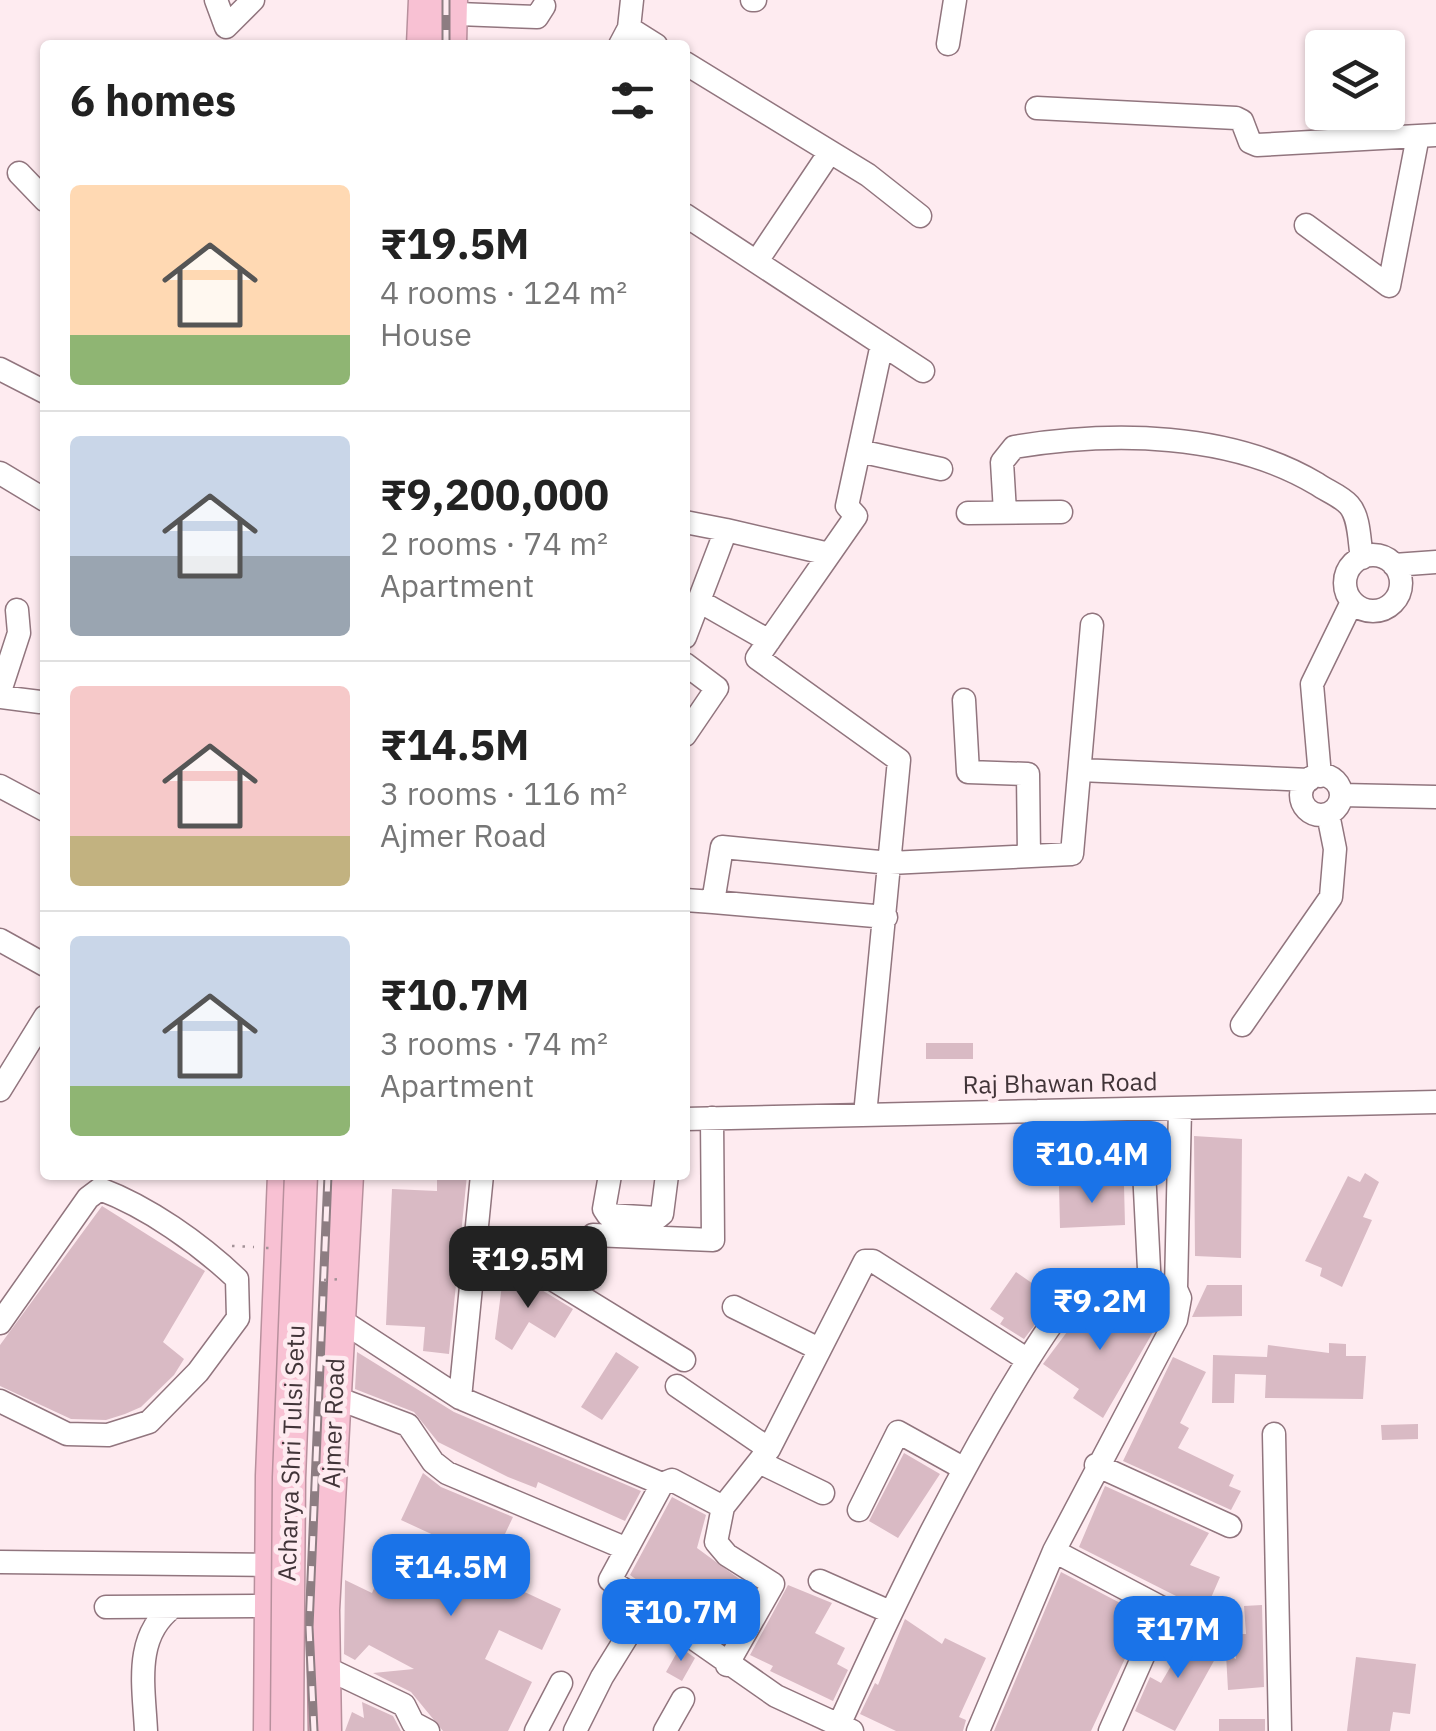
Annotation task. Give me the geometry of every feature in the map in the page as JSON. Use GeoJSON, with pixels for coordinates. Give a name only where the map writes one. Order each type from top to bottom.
{"type":"FeatureCollection","features":[{"type":"Feature","properties":{"kind":"highway"},"geometry":{"type":"LineString","coordinates":[[414,40],[415,0]]}},
{"type":"Feature","properties":{"kind":"highway"},"geometry":{"type":"LineString","coordinates":[[423,40],[426,0]]}},
{"type":"Feature","properties":{"kind":"highway"},"geometry":{"type":"LineString","coordinates":[[270,1731],[270,1565],[284,1180]]}},
{"type":"Feature","properties":{"kind":"highway","name":"Acharya Shri Tulsi Setu"},"geometry":{"type":"LineString","coordinates":[[287,1731],[289,1478],[301,1180]]}},
{"type":"Feature","properties":{"kind":"highway","name":"Acharya Shri Tulsi Setu"},"geometry":{"type":"LineString","coordinates":[[322,1731],[314,1627],[338,1180]]}},
{"type":"Feature","properties":{"kind":"highway","name":"Ajmer Road"},"geometry":{"type":"LineString","coordinates":[[322,1731],[322,1610],[346,1180]]}},
{"type":"Feature","properties":{"kind":"street"},"geometry":{"type":"LineString","coordinates":[[216,0],[226,27],[253,0]]}},
{"type":"Feature","properties":{"kind":"street"},"geometry":{"type":"LineString","coordinates":[[625,37],[632,0]]}},
{"type":"Feature","properties":{"kind":"street"},"geometry":{"type":"LineString","coordinates":[[948,44],[955,0]]}},
{"type":"Feature","properties":{"kind":"street"},"geometry":{"type":"LineString","coordinates":[[455,21],[536,17],[544,6]]}},
{"type":"Feature","properties":{"kind":"street"},"geometry":{"type":"LineString","coordinates":[[690,66],[830,152],[920,216]]}},
{"type":"Feature","properties":{"kind":"street"},"geometry":{"type":"LineString","coordinates":[[1037,108],[1236,118],[1257,145],[1427,136],[1389,286],[1306,225]]}},
{"type":"Feature","properties":{"kind":"street"},"geometry":{"type":"LineString","coordinates":[[757,261],[830,152]]}},
{"type":"Feature","properties":{"kind":"street"},"geometry":{"type":"LineString","coordinates":[[19,174],[40,195]]}},
{"type":"Feature","properties":{"kind":"street"},"geometry":{"type":"LineString","coordinates":[[690,218],[924,372]]}},
{"type":"Feature","properties":{"kind":"street"},"geometry":{"type":"LineString","coordinates":[[865,1115],[899,760],[758,658],[856,516],[847,506],[882,344]]}},
{"type":"Feature","properties":{"kind":"street"},"geometry":{"type":"LineString","coordinates":[[0,369],[40,389]]}},
{"type":"Feature","properties":{"kind":"street"},"geometry":{"type":"LineString","coordinates":[[1005,512],[1002,462],[1014,447],[1113,438],[1191,444],[1282,463],[1346,502],[1354,514],[1362,558]]}},
{"type":"Feature","properties":{"kind":"street"},"geometry":{"type":"LineString","coordinates":[[859,452],[940,469]]}},
{"type":"Feature","properties":{"kind":"street"},"geometry":{"type":"LineString","coordinates":[[0,473],[40,497]]}},
{"type":"Feature","properties":{"kind":"street"},"geometry":{"type":"LineString","coordinates":[[968,513],[1060,512]]}},
{"type":"Feature","properties":{"kind":"street"},"geometry":{"type":"LineString","coordinates":[[690,523],[830,554]]}},
{"type":"Feature","properties":{"kind":"street"},"geometry":{"type":"LineString","coordinates":[[690,624],[726,530]]}},
{"type":"Feature","properties":{"kind":"street"},"geometry":{"type":"LineString","coordinates":[[1436,562],[1394,565],[1379,556],[1362,558],[1346,577],[1352,602],[1312,684],[1315,778],[1301,795],[1306,808],[1316,814],[1334,804],[1436,797]]}},
{"type":"Feature","properties":{"kind":"street"},"geometry":{"type":"LineString","coordinates":[[1352,602],[1375,611],[1391,604],[1400,581],[1394,565]]}},
{"type":"Feature","properties":{"kind":"street"},"geometry":{"type":"LineString","coordinates":[[699,601],[770,640]]}},
{"type":"Feature","properties":{"kind":"street"},"geometry":{"type":"LineString","coordinates":[[17,610],[19,633],[0,689],[40,697]]}},
{"type":"Feature","properties":{"kind":"street"},"geometry":{"type":"LineString","coordinates":[[713,902],[722,847],[890,862],[1072,854],[1092,625]]}},
{"type":"Feature","properties":{"kind":"street"},"geometry":{"type":"LineString","coordinates":[[690,668],[718,688],[690,728]]}},
{"type":"Feature","properties":{"kind":"street"},"geometry":{"type":"LineString","coordinates":[[964,700],[968,772],[1028,774],[1029,856]]}},
{"type":"Feature","properties":{"kind":"street"},"geometry":{"type":"LineString","coordinates":[[1080,770],[1315,778],[1336,783],[1331,898],[1242,1026]]}},
{"type":"Feature","properties":{"kind":"street"},"geometry":{"type":"LineString","coordinates":[[0,786],[40,807]]}},
{"type":"Feature","properties":{"kind":"street"},"geometry":{"type":"LineString","coordinates":[[690,900],[886,916]]}},
{"type":"Feature","properties":{"kind":"street"},"geometry":{"type":"LineString","coordinates":[[0,940],[40,962]]}},
{"type":"Feature","properties":{"kind":"street"},"geometry":{"type":"LineString","coordinates":[[0,1090],[40,1025]]}},
{"type":"Feature","properties":{"kind":"street","name":"Raj Bhawan Road"},"geometry":{"type":"LineString","coordinates":[[690,1119],[1436,1102]]}},
{"type":"Feature","properties":{"kind":"street"},"geometry":{"type":"LineString","coordinates":[[978,1731],[1054,1551],[1096,1464],[1176,1320],[1180,1298],[1176,1289],[1180,1108]]}},
{"type":"Feature","properties":{"kind":"street"},"geometry":{"type":"LineString","coordinates":[[1038,1111],[1036,1161],[1041,1170],[1144,1170],[1150,1289]]}},
{"type":"Feature","properties":{"kind":"street"},"geometry":{"type":"LineString","coordinates":[[593,1234],[713,1240],[712,1118]]}},
{"type":"Feature","properties":{"kind":"street"},"geometry":{"type":"LineString","coordinates":[[460,1398],[482,1180]]}},
{"type":"Feature","properties":{"kind":"street"},"geometry":{"type":"LineString","coordinates":[[609,1180],[604,1209],[608,1215],[657,1218],[662,1214],[666,1180]]}},
{"type":"Feature","properties":{"kind":"street"},"geometry":{"type":"LineString","coordinates":[[0,1323],[88,1198],[100,1189],[120,1196],[218,1261],[237,1279],[238,1318],[198,1372],[149,1422],[108,1434],[68,1434],[0,1401]]}},
{"type":"Feature","properties":{"kind":"street"},"geometry":{"type":"LineString","coordinates":[[479,1234],[684,1360]]}},
{"type":"Feature","properties":{"kind":"street"},"geometry":{"type":"LineString","coordinates":[[728,1664],[773,1584],[727,1554],[716,1542],[724,1508],[764,1455],[861,1266],[873,1261],[1028,1360]]}},
{"type":"Feature","properties":{"kind":"street"},"geometry":{"type":"LineString","coordinates":[[724,1508],[672,1480],[662,1484],[610,1580],[776,1696],[836,1727],[961,1467],[1064,1303],[1083,1290],[1176,1289]]}},
{"type":"Feature","properties":{"kind":"street"},"geometry":{"type":"LineString","coordinates":[[734,1307],[819,1349]]}},
{"type":"Feature","properties":{"kind":"street"},"geometry":{"type":"LineString","coordinates":[[238,1318],[278,1319]]}},
{"type":"Feature","properties":{"kind":"street"},"geometry":{"type":"LineString","coordinates":[[336,1318],[460,1398],[662,1484]]}},
{"type":"Feature","properties":{"kind":"street"},"geometry":{"type":"LineString","coordinates":[[677,1386],[764,1455],[823,1493]]}},
{"type":"Feature","properties":{"kind":"street"},"geometry":{"type":"LineString","coordinates":[[334,1397],[408,1425],[433,1462],[448,1473],[627,1549]]}},
{"type":"Feature","properties":{"kind":"street"},"geometry":{"type":"LineString","coordinates":[[860,1510],[898,1432],[961,1467]]}},
{"type":"Feature","properties":{"kind":"street"},"geometry":{"type":"LineString","coordinates":[[1274,1434],[1280,1731]]}},
{"type":"Feature","properties":{"kind":"street"},"geometry":{"type":"LineString","coordinates":[[1096,1464],[1230,1526]]}},
{"type":"Feature","properties":{"kind":"street"},"geometry":{"type":"LineString","coordinates":[[1054,1551],[1164,1609],[1212,1624]]}},
{"type":"Feature","properties":{"kind":"street"},"geometry":{"type":"LineString","coordinates":[[0,1562],[270,1565]]}},
{"type":"Feature","properties":{"kind":"street"},"geometry":{"type":"LineString","coordinates":[[820,1580],[890,1612]]}},
{"type":"Feature","properties":{"kind":"street"},"geometry":{"type":"LineString","coordinates":[[106,1606],[269,1606]]}},
{"type":"Feature","properties":{"kind":"street"},"geometry":{"type":"LineString","coordinates":[[146,1731],[142,1661],[153,1628],[173,1606]]}},
{"type":"Feature","properties":{"kind":"street"},"geometry":{"type":"LineString","coordinates":[[576,1731],[602,1677],[646,1606]]}},
{"type":"Feature","properties":{"kind":"street"},"geometry":{"type":"LineString","coordinates":[[1110,1731],[1164,1609]]}},
{"type":"Feature","properties":{"kind":"street"},"geometry":{"type":"LineString","coordinates":[[324,1667],[404,1705],[413,1723],[428,1731]]}},
{"type":"Feature","properties":{"kind":"street"},"geometry":{"type":"LineString","coordinates":[[536,1731],[561,1683]]}},
{"type":"Feature","properties":{"kind":"street"},"geometry":{"type":"LineString","coordinates":[[666,1731],[683,1699]]}},
{"type":"Feature","properties":{"kind":"path"},"geometry":{"type":"LineString","coordinates":[[237,1257],[228,1246],[266,1248]]}},
{"type":"Feature","properties":{"kind":"path"},"geometry":{"type":"LineString","coordinates":[[324,1280],[340,1279]]}},
{"type":"Feature","properties":{"kind":"building"},"geometry":{"type":"Polygon","coordinates":[[[926,1043],[973,1043],[973,1059],[926,1059],[926,1043]]]}},
{"type":"Feature","properties":{"kind":"building"},"geometry":{"type":"Polygon","coordinates":[[[1194,1136],[1242,1139],[1241,1258],[1195,1256],[1194,1136]]]}},
{"type":"Feature","properties":{"kind":"building"},"geometry":{"type":"Polygon","coordinates":[[[1365,1173],[1379,1182],[1363,1217],[1372,1220],[1342,1287],[1320,1276],[1322,1268],[1305,1261],[1348,1176],[1360,1182],[1365,1173]]]}},
{"type":"Feature","properties":{"kind":"building"},"geometry":{"type":"Polygon","coordinates":[[[437,1180],[466,1180],[449,1354],[423,1351],[425,1327],[386,1325],[392,1189],[437,1191],[437,1180]]]}},
{"type":"Feature","properties":{"kind":"building"},"geometry":{"type":"Polygon","coordinates":[[[1059,1185],[1124,1185],[1125,1225],[1060,1228],[1059,1185]]]}},
{"type":"Feature","properties":{"kind":"building"},"geometry":{"type":"Polygon","coordinates":[[[102,1206],[205,1271],[163,1342],[184,1359],[174,1375],[141,1407],[125,1414],[106,1420],[71,1419],[0,1386],[0,1345],[102,1206]]]}},
{"type":"Feature","properties":{"kind":"building"},"geometry":{"type":"Polygon","coordinates":[[[1016,1272],[1039,1288],[1047,1277],[1063,1288],[1024,1339],[1000,1324],[1004,1318],[990,1309],[1016,1272]]]}},
{"type":"Feature","properties":{"kind":"building"},"geometry":{"type":"Polygon","coordinates":[[[517,1275],[573,1309],[555,1338],[529,1322],[512,1350],[495,1339],[502,1285],[517,1275]]]}},
{"type":"Feature","properties":{"kind":"building"},"geometry":{"type":"Polygon","coordinates":[[[1207,1285],[1242,1285],[1242,1316],[1192,1317],[1207,1285]]]}},
{"type":"Feature","properties":{"kind":"building"},"geometry":{"type":"Polygon","coordinates":[[[1109,1304],[1116,1309],[1128,1304],[1150,1319],[1145,1327],[1153,1332],[1103,1418],[1073,1398],[1079,1389],[1043,1364],[1082,1312],[1109,1304]]]}},
{"type":"Feature","properties":{"kind":"building"},"geometry":{"type":"Polygon","coordinates":[[[1329,1343],[1346,1344],[1346,1356],[1366,1356],[1363,1399],[1265,1398],[1266,1375],[1235,1374],[1234,1403],[1212,1403],[1213,1355],[1267,1357],[1268,1345],[1329,1353],[1329,1343]]]}},
{"type":"Feature","properties":{"kind":"building"},"geometry":{"type":"Polygon","coordinates":[[[357,1352],[454,1412],[641,1491],[625,1521],[538,1482],[536,1488],[508,1477],[438,1442],[414,1412],[355,1389],[357,1352]]]}},
{"type":"Feature","properties":{"kind":"building"},"geometry":{"type":"Polygon","coordinates":[[[616,1352],[639,1367],[602,1420],[581,1407],[616,1352]]]}},
{"type":"Feature","properties":{"kind":"building"},"geometry":{"type":"Polygon","coordinates":[[[1173,1357],[1206,1372],[1180,1423],[1189,1428],[1178,1448],[1234,1475],[1229,1486],[1241,1491],[1231,1510],[1123,1461],[1173,1357]]]}},
{"type":"Feature","properties":{"kind":"building"},"geometry":{"type":"Polygon","coordinates":[[[1418,1424],[1418,1439],[1382,1440],[1381,1425],[1418,1424]]]}},
{"type":"Feature","properties":{"kind":"building"},"geometry":{"type":"Polygon","coordinates":[[[904,1453],[940,1474],[898,1538],[869,1521],[904,1453]]]}},
{"type":"Feature","properties":{"kind":"building"},"geometry":{"type":"Polygon","coordinates":[[[423,1473],[441,1487],[513,1517],[486,1574],[561,1609],[542,1650],[499,1630],[485,1659],[532,1682],[508,1731],[443,1731],[411,1692],[373,1673],[414,1669],[369,1645],[355,1660],[344,1654],[345,1580],[372,1593],[386,1562],[446,1591],[466,1550],[401,1520],[423,1473]]]}},
{"type":"Feature","properties":{"kind":"building"},"geometry":{"type":"Polygon","coordinates":[[[1105,1486],[1209,1533],[1190,1565],[1220,1577],[1207,1607],[1180,1598],[1079,1547],[1105,1486]]]}},
{"type":"Feature","properties":{"kind":"building"},"geometry":{"type":"Polygon","coordinates":[[[672,1497],[706,1515],[697,1548],[753,1589],[726,1637],[718,1637],[630,1575],[672,1497]]]}},
{"type":"Feature","properties":{"kind":"building"},"geometry":{"type":"Polygon","coordinates":[[[1061,1572],[1145,1616],[1091,1731],[994,1731],[1061,1572]]]}},
{"type":"Feature","properties":{"kind":"building"},"geometry":{"type":"Polygon","coordinates":[[[788,1585],[832,1603],[815,1633],[845,1648],[837,1664],[848,1670],[833,1701],[770,1671],[773,1666],[750,1655],[788,1585]]]}},
{"type":"Feature","properties":{"kind":"building"},"geometry":{"type":"Polygon","coordinates":[[[1262,1605],[1264,1687],[1228,1690],[1226,1654],[1236,1659],[1234,1634],[1246,1634],[1244,1606],[1262,1605]]]}},
{"type":"Feature","properties":{"kind":"building"},"geometry":{"type":"Polygon","coordinates":[[[905,1619],[942,1644],[945,1638],[986,1658],[959,1717],[966,1720],[963,1731],[896,1731],[860,1714],[875,1683],[878,1685],[905,1619]]]}},
{"type":"Feature","properties":{"kind":"building"},"geometry":{"type":"Polygon","coordinates":[[[1174,1628],[1220,1650],[1175,1731],[1135,1711],[1150,1677],[1161,1683],[1178,1654],[1164,1646],[1174,1628]]]}},
{"type":"Feature","properties":{"kind":"building"},"geometry":{"type":"Polygon","coordinates":[[[680,1647],[695,1658],[682,1681],[666,1672],[680,1647]]]}},
{"type":"Feature","properties":{"kind":"building"},"geometry":{"type":"Polygon","coordinates":[[[1356,1657],[1416,1664],[1410,1714],[1393,1712],[1390,1731],[1347,1731],[1356,1657]]]}},
{"type":"Feature","properties":{"kind":"building"},"geometry":{"type":"Polygon","coordinates":[[[362,1702],[393,1716],[401,1731],[345,1731],[352,1712],[364,1718],[362,1702]]]}},
{"type":"Feature","properties":{"kind":"building"},"geometry":{"type":"Polygon","coordinates":[[[1219,1719],[1265,1719],[1265,1731],[1219,1731],[1219,1719]]]}},
{"type":"Feature","properties":{"kind":"railway"},"geometry":{"type":"LineString","coordinates":[[446,0],[446,40]]}},
{"type":"Feature","properties":{"kind":"railway"},"geometry":{"type":"LineString","coordinates":[[314,1731],[309,1627],[328,1180]]}}]}
